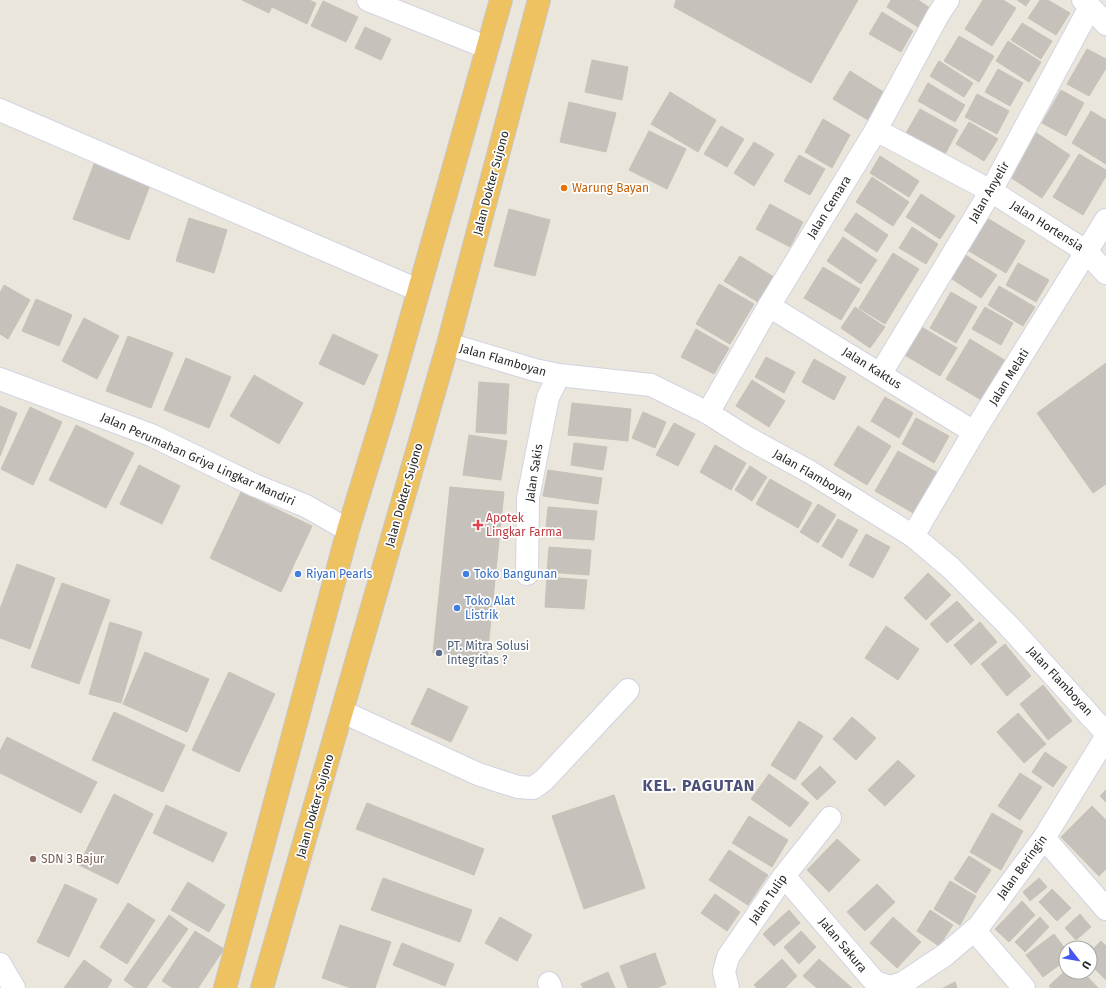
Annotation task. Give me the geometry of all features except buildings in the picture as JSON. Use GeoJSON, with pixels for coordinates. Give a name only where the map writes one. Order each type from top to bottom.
{"type":"FeatureCollection","features":[{"type":"Feature","properties":{"kind":"highway"},"geometry":{"type":"LineString","coordinates":[[225,988],[348,530],[386,406],[486,47],[501,0]]}},
{"type":"Feature","properties":{"kind":"highway","name":"Jalan Dokter Sujono"},"geometry":{"type":"LineString","coordinates":[[262,988],[343,712],[448,344],[539,0]]}},
{"type":"Feature","properties":{"kind":"street"},"geometry":{"type":"LineString","coordinates":[[368,0],[486,47]]}},
{"type":"Feature","properties":{"kind":"street","name":"Jalan Cemara"},"geometry":{"type":"LineString","coordinates":[[708,413],[769,306],[876,130],[923,41],[948,0]]}},
{"type":"Feature","properties":{"kind":"street"},"geometry":{"type":"LineString","coordinates":[[1086,4],[1106,24]]}},
{"type":"Feature","properties":{"kind":"street","name":"Jalan Anyelir"},"geometry":{"type":"LineString","coordinates":[[881,373],[991,191],[1086,4]]}},
{"type":"Feature","properties":{"kind":"street"},"geometry":{"type":"LineString","coordinates":[[0,110],[418,290]]}},
{"type":"Feature","properties":{"kind":"street","name":"Jalan Hortensia"},"geometry":{"type":"LineString","coordinates":[[876,130],[991,191],[1087,252],[1106,273]]}},
{"type":"Feature","properties":{"kind":"street","name":"Jalan Melati"},"geometry":{"type":"LineString","coordinates":[[913,536],[974,432],[1106,220]]}},
{"type":"Feature","properties":{"kind":"street","name":"Jalan Kaktus"},"geometry":{"type":"LineString","coordinates":[[769,306],[881,373],[974,432]]}},
{"type":"Feature","properties":{"kind":"street","name":"Jalan Flamboyan"},"geometry":{"type":"LineString","coordinates":[[448,344],[535,370],[559,375],[651,385],[708,413],[746,437],[810,472],[913,536],[951,568],[1008,625],[1106,733]]}},
{"type":"Feature","properties":{"kind":"street","name":"Jalan Sakis"},"geometry":{"type":"LineString","coordinates":[[527,574],[528,498],[548,397],[559,375]]}},
{"type":"Feature","properties":{"kind":"street","name":"Jalan Perumahan Griya Lingkar Mandiri"},"geometry":{"type":"LineString","coordinates":[[0,379],[151,435],[254,485],[306,506],[348,530]]}},
{"type":"Feature","properties":{"kind":"street"},"geometry":{"type":"LineString","coordinates":[[343,712],[478,774],[518,787],[534,788],[544,780],[628,690]]}},
{"type":"Feature","properties":{"kind":"street","name":"Jalan Beringin"},"geometry":{"type":"LineString","coordinates":[[914,977],[945,955],[974,930],[1044,838],[1106,737]]}},
{"type":"Feature","properties":{"kind":"street","name":"Jalan Tulip"},"geometry":{"type":"LineString","coordinates":[[728,988],[724,972],[728,957],[784,876],[830,818]]}},
{"type":"Feature","properties":{"kind":"street"},"geometry":{"type":"LineString","coordinates":[[1044,838],[1106,909]]}},
{"type":"Feature","properties":{"kind":"street","name":"Jalan Sakura"},"geometry":{"type":"LineString","coordinates":[[784,876],[857,960],[870,978],[882,987],[890,988],[914,977]]}},
{"type":"Feature","properties":{"kind":"street"},"geometry":{"type":"LineString","coordinates":[[974,930],[1024,988]]}},
{"type":"Feature","properties":{"kind":"street"},"geometry":{"type":"LineString","coordinates":[[0,964],[14,988]]}},
{"type":"Feature","properties":{"kind":"place","name":"Warung Bayan"},"geometry":{"type":"Point","coordinates":[564,188]}},
{"type":"Feature","properties":{"kind":"place","name":"Apotek Lingkar Farma"},"geometry":{"type":"Point","coordinates":[478,525]}},
{"type":"Feature","properties":{"kind":"place","name":"Riyan Pearls"},"geometry":{"type":"Point","coordinates":[298,574]}},
{"type":"Feature","properties":{"kind":"place","name":"Toko Bangunan"},"geometry":{"type":"Point","coordinates":[466,574]}},
{"type":"Feature","properties":{"kind":"place","name":"Toko Alat Listrik"},"geometry":{"type":"Point","coordinates":[457,608]}},
{"type":"Feature","properties":{"kind":"place","name":"PT. Mitra Solusi Integritas ?"},"geometry":{"type":"Point","coordinates":[439,653]}},
{"type":"Feature","properties":{"kind":"place","name":"SDN 3 Bajur"},"geometry":{"type":"Point","coordinates":[33,859]}},
{"type":"Feature","properties":{"kind":"district","name":"KEL. PAGUTAN"},"geometry":{"type":"Point","coordinates":[699,785]}}]}
